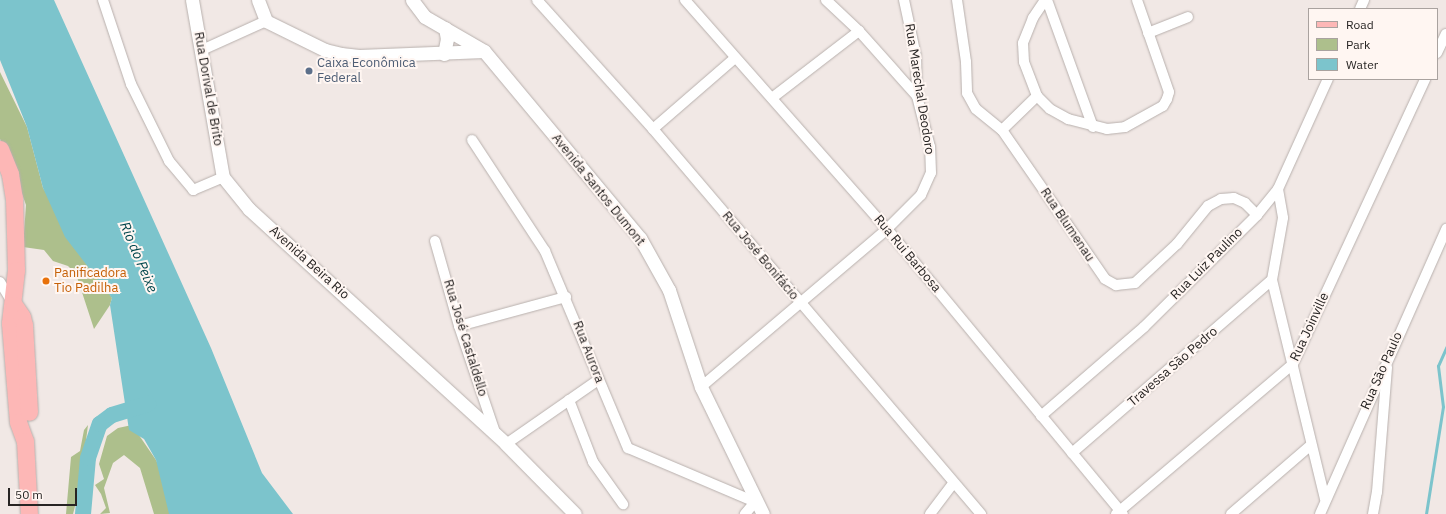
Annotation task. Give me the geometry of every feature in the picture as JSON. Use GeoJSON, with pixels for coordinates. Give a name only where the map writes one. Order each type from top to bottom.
{"type":"FeatureCollection","features":[{"type":"Feature","properties":{"kind":"main road"},"geometry":{"type":"LineString","coordinates":[[0,149],[10,174],[14,198],[14,305],[10,323],[20,348],[21,385],[18,422],[25,441],[29,514]]}},
{"type":"Feature","properties":{"kind":"street"},"geometry":{"type":"LineString","coordinates":[[103,0],[131,84],[169,161],[193,190],[223,177]]}},
{"type":"Feature","properties":{"kind":"street","name":"Rua Dorival de Brito"},"geometry":{"type":"LineString","coordinates":[[192,0],[202,50],[223,177]]}},
{"type":"Feature","properties":{"kind":"street"},"geometry":{"type":"LineString","coordinates":[[258,0],[266,21],[325,50],[341,54],[356,56],[444,54],[484,51]]}},
{"type":"Feature","properties":{"kind":"street","name":"Avenida Santos Dumont"},"geometry":{"type":"LineString","coordinates":[[412,0],[425,16],[484,51],[640,238],[668,290],[701,387],[755,502],[763,514]]}},
{"type":"Feature","properties":{"kind":"street","name":"Rua Rui Barbosa"},"geometry":{"type":"LineString","coordinates":[[685,0],[887,229],[1120,513]]}},
{"type":"Feature","properties":{"kind":"street"},"geometry":{"type":"LineString","coordinates":[[826,0],[859,30],[917,96]]}},
{"type":"Feature","properties":{"kind":"street","name":"Rua Marechal Deodoro"},"geometry":{"type":"LineString","coordinates":[[701,387],[799,301],[887,229],[921,196],[931,173],[930,147],[917,96],[916,56],[904,0]]}},
{"type":"Feature","properties":{"kind":"street","name":"Rua Blumenau"},"geometry":{"type":"LineString","coordinates":[[957,0],[966,62],[967,93],[976,109],[1002,130],[1096,268],[1116,285],[1135,283],[1146,275],[1177,244],[1208,206],[1221,199],[1234,198],[1245,203],[1257,214]]}},
{"type":"Feature","properties":{"kind":"street"},"geometry":{"type":"LineString","coordinates":[[1046,0],[1033,18],[1023,43],[1024,62],[1037,96],[1050,109],[1068,119],[1107,130],[1125,127],[1163,106],[1169,92],[1137,0]]}},
{"type":"Feature","properties":{"kind":"street"},"geometry":{"type":"LineString","coordinates":[[1046,0],[1092,127]]}},
{"type":"Feature","properties":{"kind":"street","name":"Rua José Bonifácio"},"geometry":{"type":"LineString","coordinates":[[543,2],[653,129],[980,514]]}},
{"type":"Feature","properties":{"kind":"street"},"geometry":{"type":"LineString","coordinates":[[1148,33],[1188,17]]}},
{"type":"Feature","properties":{"kind":"street"},"geometry":{"type":"LineString","coordinates":[[202,50],[266,21]]}},
{"type":"Feature","properties":{"kind":"street"},"geometry":{"type":"LineString","coordinates":[[444,54],[447,39],[445,28]]}},
{"type":"Feature","properties":{"kind":"street"},"geometry":{"type":"LineString","coordinates":[[772,98],[859,30]]}},
{"type":"Feature","properties":{"kind":"street"},"geometry":{"type":"LineString","coordinates":[[1438,51],[1446,34]]}},
{"type":"Feature","properties":{"kind":"street"},"geometry":{"type":"LineString","coordinates":[[653,129],[736,58]]}},
{"type":"Feature","properties":{"kind":"street","name":"Rua Luiz Paulino"},"geometry":{"type":"LineString","coordinates":[[1041,416],[1144,327],[1257,214],[1278,189],[1328,80]]}},
{"type":"Feature","properties":{"kind":"street","name":"Rua Joinville"},"geometry":{"type":"LineString","coordinates":[[1120,513],[1293,364],[1425,80]]}},
{"type":"Feature","properties":{"kind":"street"},"geometry":{"type":"LineString","coordinates":[[1002,130],[1037,96]]}},
{"type":"Feature","properties":{"kind":"street","name":"Rua Aurora"},"geometry":{"type":"LineString","coordinates":[[472,140],[545,251],[566,297],[598,380],[628,448],[755,502]]}},
{"type":"Feature","properties":{"kind":"street","name":"Avenida Beira Rio"},"geometry":{"type":"LineString","coordinates":[[223,177],[249,209],[501,439],[575,514]]}},
{"type":"Feature","properties":{"kind":"street"},"geometry":{"type":"LineString","coordinates":[[1278,189],[1283,218],[1272,280],[1325,499]]}},
{"type":"Feature","properties":{"kind":"street","name":"Rua São Paulo"},"geometry":{"type":"LineString","coordinates":[[1320,514],[1325,499],[1446,229]]}},
{"type":"Feature","properties":{"kind":"street","name":"Rua José Castaldello"},"geometry":{"type":"LineString","coordinates":[[436,240],[459,326],[501,439]]}},
{"type":"Feature","properties":{"kind":"street","name":"Travessa São Pedro"},"geometry":{"type":"LineString","coordinates":[[1072,453],[1272,280]]}},
{"type":"Feature","properties":{"kind":"street"},"geometry":{"type":"LineString","coordinates":[[0,282],[14,305]]}},
{"type":"Feature","properties":{"kind":"street"},"geometry":{"type":"LineString","coordinates":[[459,326],[566,297]]}},
{"type":"Feature","properties":{"kind":"street"},"geometry":{"type":"LineString","coordinates":[[1373,514],[1377,492],[1388,359]]}},
{"type":"Feature","properties":{"kind":"street"},"geometry":{"type":"LineString","coordinates":[[501,439],[569,400],[598,380]]}},
{"type":"Feature","properties":{"kind":"street"},"geometry":{"type":"LineString","coordinates":[[569,400],[592,462],[624,504]]}},
{"type":"Feature","properties":{"kind":"street"},"geometry":{"type":"LineString","coordinates":[[1232,514],[1311,445]]}},
{"type":"Feature","properties":{"kind":"street"},"geometry":{"type":"LineString","coordinates":[[930,514],[953,484]]}},
{"type":"Feature","properties":{"kind":"street"},"geometry":{"type":"LineString","coordinates":[[746,514],[755,502]]}},
{"type":"Feature","properties":{"kind":"green space"},"geometry":{"type":"Polygon","coordinates":[[[0,72],[27,127],[43,188],[112,298],[110,305],[94,329],[76,274],[68,266],[53,261],[44,250],[23,247],[26,205],[12,165],[0,139],[0,72]]]}},
{"type":"Feature","properties":{"kind":"green space"},"geometry":{"type":"Polygon","coordinates":[[[88,425],[80,487],[73,514],[66,514],[71,457],[80,451],[84,430],[88,425]]]}},
{"type":"Feature","properties":{"kind":"green space"},"geometry":{"type":"Polygon","coordinates":[[[132,425],[156,460],[181,514],[154,514],[140,468],[124,455],[113,463],[104,488],[110,513],[100,514],[106,508],[101,494],[95,485],[104,479],[99,464],[107,436],[118,428],[132,425]]]}},
{"type":"Feature","properties":{"kind":"water","name":"Rio do Peixe"},"geometry":{"type":"Polygon","coordinates":[[[0,0],[54,0],[211,348],[262,473],[293,514],[169,514],[156,460],[144,439],[129,430],[110,305],[112,298],[65,237],[43,188],[27,127],[0,60],[0,0]]]}},
{"type":"Feature","properties":{"kind":"waterway"},"geometry":{"type":"LineString","coordinates":[[1426,514],[1443,407],[1438,366],[1446,348]]}},
{"type":"Feature","properties":{"kind":"waterway"},"geometry":{"type":"LineString","coordinates":[[83,514],[88,458],[100,424],[112,415],[148,404]]}},
{"type":"Feature","properties":{"kind":"place","name":"Caixa Econômica Federal"},"geometry":{"type":"Point","coordinates":[309,71]}},
{"type":"Feature","properties":{"kind":"place","name":"Panificadora Tio Padilha"},"geometry":{"type":"Point","coordinates":[46,281]}}]}
